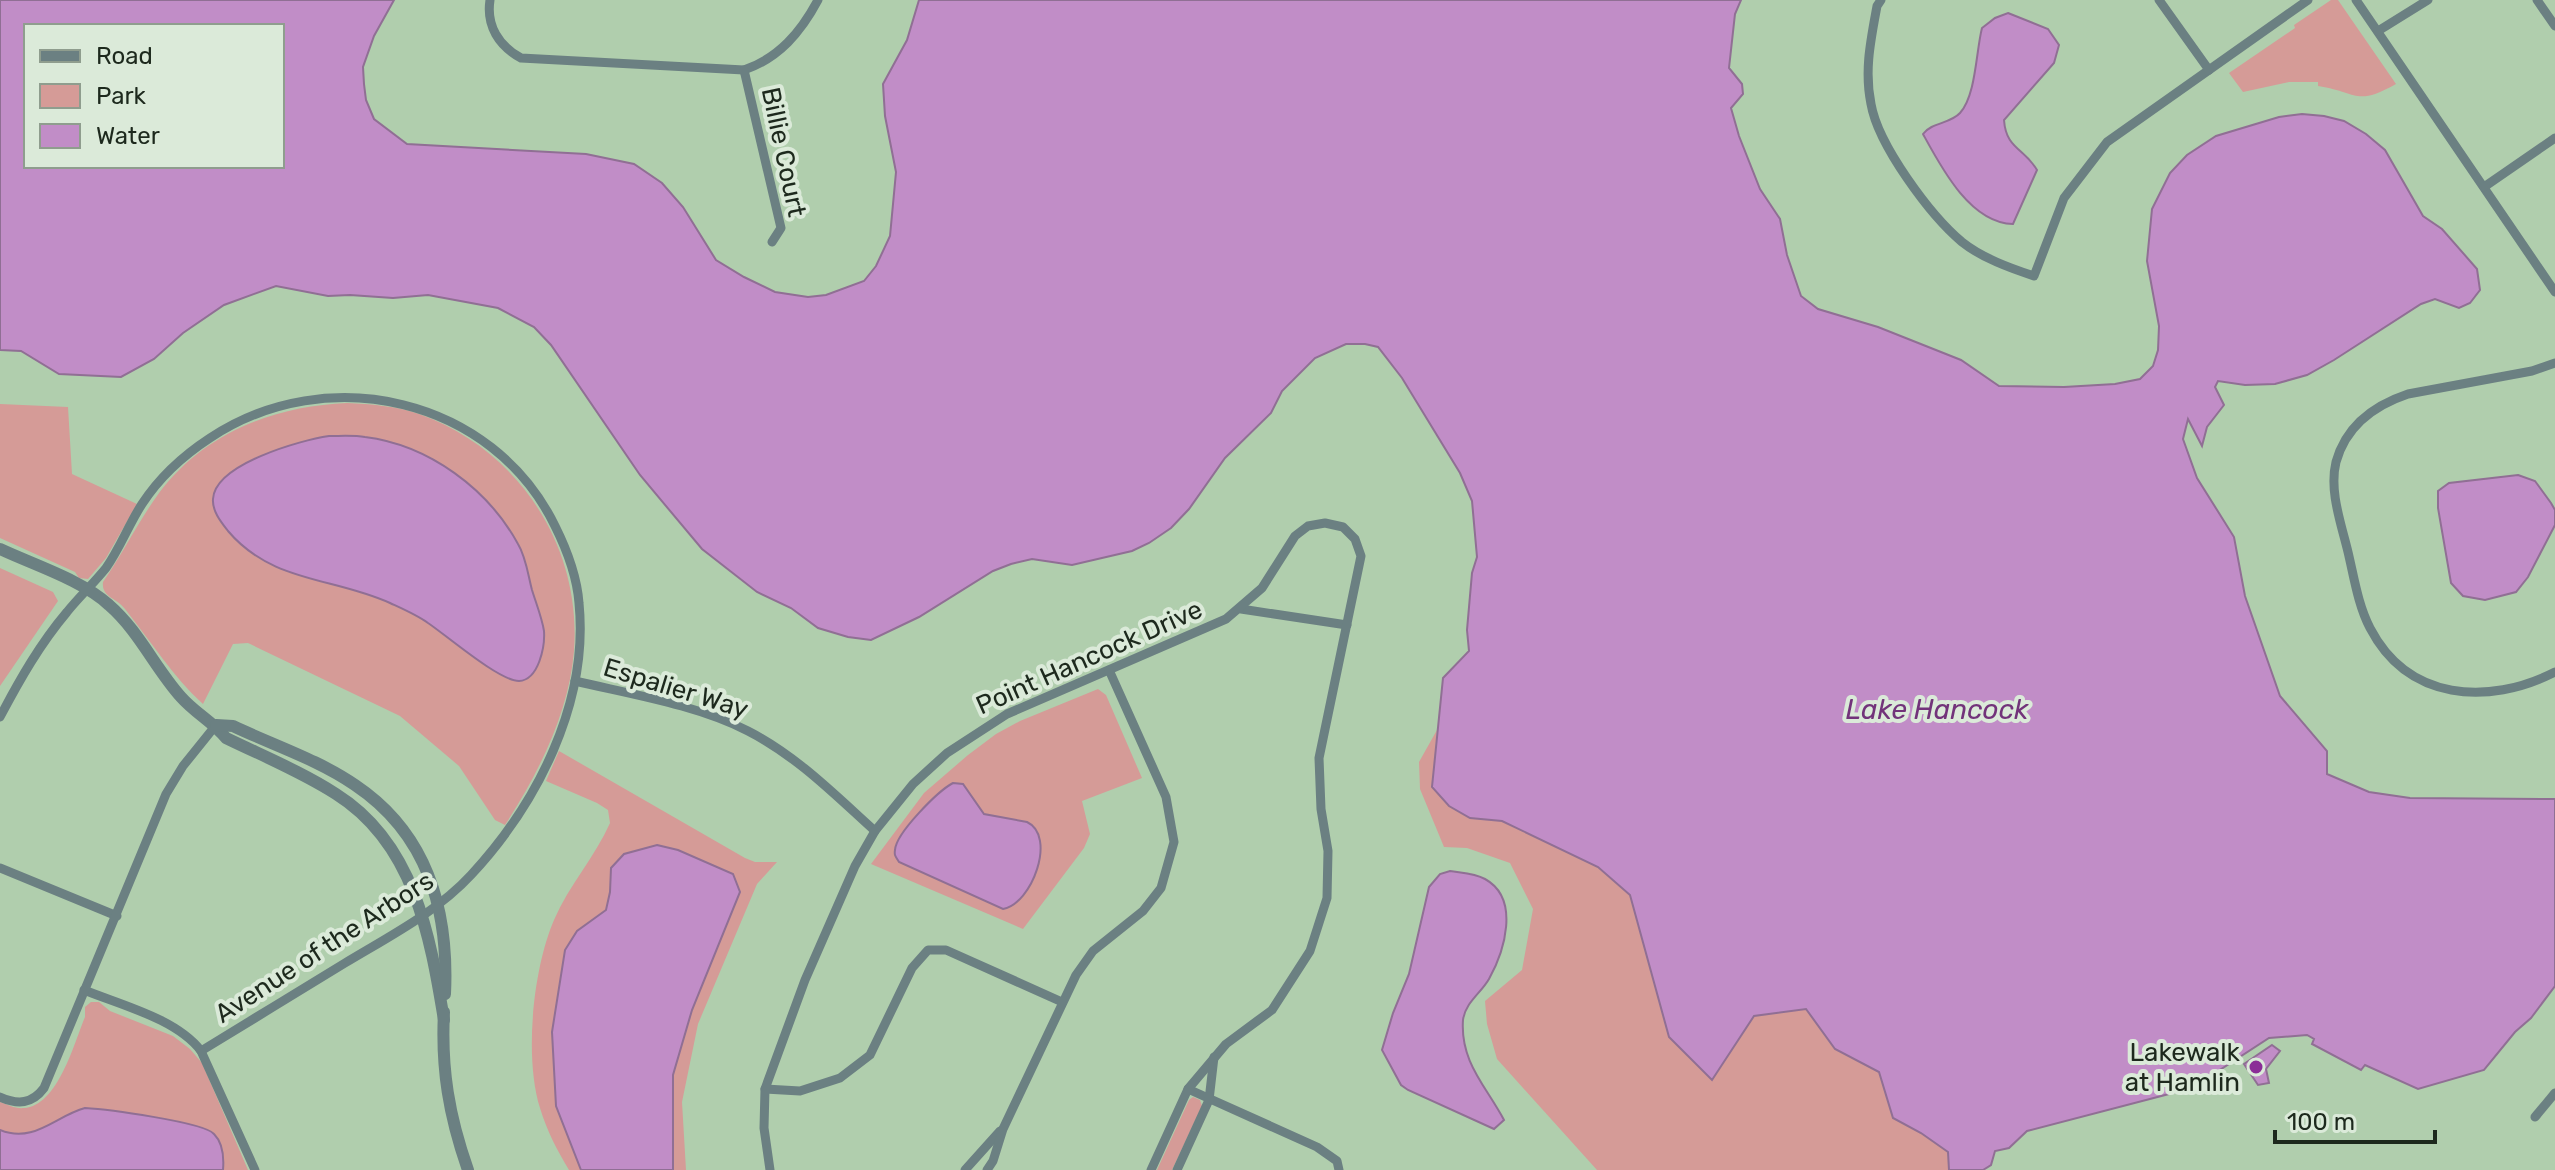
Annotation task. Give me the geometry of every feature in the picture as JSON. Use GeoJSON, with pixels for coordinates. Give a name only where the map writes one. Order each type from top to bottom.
{"type":"FeatureCollection","features":[{"type":"Feature","properties":{"kind":"street"},"geometry":{"type":"LineString","coordinates":[[490,0],[489,21],[497,37],[509,51],[521,58],[744,70],[758,66],[797,35],[818,0]]}},
{"type":"Feature","properties":{"kind":"street"},"geometry":{"type":"LineString","coordinates":[[1881,0],[1877,6],[1867,57],[1871,105],[1889,151],[1928,205],[1963,243],[2004,265],[2034,276],[2064,198],[2107,142],[2308,0]]}},
{"type":"Feature","properties":{"kind":"street"},"geometry":{"type":"LineString","coordinates":[[2159,0],[2209,70]]}},
{"type":"Feature","properties":{"kind":"street"},"geometry":{"type":"LineString","coordinates":[[2356,0],[2555,292]]}},
{"type":"Feature","properties":{"kind":"street"},"geometry":{"type":"LineString","coordinates":[[2378,31],[2428,0]]}},
{"type":"Feature","properties":{"kind":"street"},"geometry":{"type":"LineString","coordinates":[[2537,0],[2555,26]]}},
{"type":"Feature","properties":{"kind":"street","name":"Billie Court"},"geometry":{"type":"LineString","coordinates":[[744,70],[781,228],[772,242]]}},
{"type":"Feature","properties":{"kind":"street"},"geometry":{"type":"LineString","coordinates":[[2484,187],[2555,138]]}},
{"type":"Feature","properties":{"kind":"street"},"geometry":{"type":"LineString","coordinates":[[2555,363],[2532,371],[2408,394],[2371,410],[2354,427],[2336,463],[2334,482],[2335,501],[2362,610],[2381,646],[2397,663],[2425,681],[2456,692],[2486,693],[2513,689],[2555,672]]}},
{"type":"Feature","properties":{"kind":"street","name":"Avenue of the Arbors"},"geometry":{"type":"LineString","coordinates":[[0,717],[40,647],[106,567],[159,482],[210,437],[257,414],[306,400],[357,397],[418,408],[469,432],[495,450],[535,489],[563,541],[579,600],[581,626],[575,681],[539,782],[518,817],[469,878],[423,915],[201,1051],[182,1032],[169,1025],[84,990]]}},
{"type":"Feature","properties":{"kind":"street","name":"Point Hancock Drive"},"geometry":{"type":"LineString","coordinates":[[770,1170],[764,1128],[765,1089],[805,980],[845,885],[875,831],[896,802],[928,769],[975,733],[1007,714],[1210,627],[1241,609],[1262,588],[1301,530],[1316,523],[1335,524],[1351,533],[1361,556],[1319,758],[1321,809],[1328,851],[1327,898],[1310,951],[1272,1010],[1214,1056],[1188,1089],[1151,1170]]}},
{"type":"Feature","properties":{"kind":"street"},"geometry":{"type":"LineString","coordinates":[[0,549],[86,589],[112,607],[181,697],[201,717],[216,725],[226,738],[335,793],[380,831],[409,876],[423,915],[444,1020]]}},
{"type":"Feature","properties":{"kind":"street","name":"Point Hancock Drive"},"geometry":{"type":"LineString","coordinates":[[1241,609],[1347,625]]}},
{"type":"Feature","properties":{"kind":"street"},"geometry":{"type":"LineString","coordinates":[[987,1170],[1003,1129],[1076,975],[1093,951],[1143,911],[1161,888],[1174,842],[1166,797],[1109,670]]}},
{"type":"Feature","properties":{"kind":"street","name":"Espalier Way"},"geometry":{"type":"LineString","coordinates":[[575,681],[692,710],[748,731],[805,767],[875,831]]}},
{"type":"Feature","properties":{"kind":"street"},"geometry":{"type":"LineString","coordinates":[[216,725],[233,726],[330,771],[372,797],[417,850],[438,903],[445,933],[445,1071],[453,1127],[468,1170]]}},
{"type":"Feature","properties":{"kind":"street"},"geometry":{"type":"LineString","coordinates":[[0,1097],[20,1103],[37,1097],[44,1088],[166,794],[183,766],[216,725]]}},
{"type":"Feature","properties":{"kind":"street"},"geometry":{"type":"LineString","coordinates":[[0,868],[117,916]]}},
{"type":"Feature","properties":{"kind":"street"},"geometry":{"type":"LineString","coordinates":[[765,1089],[800,1091],[840,1078],[870,1055],[912,968],[928,950],[946,950],[1062,1002]]}},
{"type":"Feature","properties":{"kind":"street"},"geometry":{"type":"LineString","coordinates":[[201,1051],[255,1170]]}},
{"type":"Feature","properties":{"kind":"street"},"geometry":{"type":"LineString","coordinates":[[1177,1170],[1209,1100],[1214,1056]]}},
{"type":"Feature","properties":{"kind":"street"},"geometry":{"type":"LineString","coordinates":[[1188,1089],[1317,1147],[1337,1161],[1339,1170]]}},
{"type":"Feature","properties":{"kind":"street"},"geometry":{"type":"LineString","coordinates":[[2535,1117],[2555,1093]]}},
{"type":"Feature","properties":{"kind":"street"},"geometry":{"type":"LineString","coordinates":[[965,1170],[1003,1129]]}},
{"type":"Feature","properties":{"kind":"green space"},"geometry":{"type":"Polygon","coordinates":[[[2331,0],[2338,0],[2396,84],[2364,96],[2318,86],[2318,82],[2289,82],[2243,92],[2229,73],[2331,0]]]}},
{"type":"Feature","properties":{"kind":"green space"},"geometry":{"type":"Polygon","coordinates":[[[347,403],[401,409],[454,430],[486,451],[514,477],[537,506],[555,539],[567,575],[574,612],[571,674],[550,742],[505,825],[495,820],[459,766],[400,716],[248,643],[233,644],[203,704],[172,670],[122,605],[104,591],[103,582],[151,504],[177,472],[197,454],[219,439],[267,417],[320,405],[347,403]]]}},
{"type":"Feature","properties":{"kind":"green space"},"geometry":{"type":"Polygon","coordinates":[[[0,404],[68,407],[72,474],[137,504],[106,558],[88,579],[79,578],[75,572],[0,538],[0,404]]]}},
{"type":"Feature","properties":{"kind":"green space"},"geometry":{"type":"Polygon","coordinates":[[[0,568],[53,592],[58,601],[0,686],[0,568]]]}},
{"type":"Feature","properties":{"kind":"green space"},"geometry":{"type":"Polygon","coordinates":[[[1098,689],[1106,695],[1142,778],[1082,801],[1090,834],[1084,848],[1023,929],[871,864],[924,793],[968,755],[1020,721],[1098,689]]]}},
{"type":"Feature","properties":{"kind":"green space"},"geometry":{"type":"Polygon","coordinates":[[[1437,730],[1432,787],[1470,818],[1502,821],[1598,867],[1630,895],[1711,1079],[1754,1016],[1806,1009],[1835,1049],[1879,1072],[1893,1118],[1948,1152],[1949,1170],[1597,1170],[1497,1059],[1487,1024],[1485,1001],[1522,970],[1533,909],[1510,863],[1467,848],[1444,847],[1420,789],[1419,762],[1437,730]]]}},
{"type":"Feature","properties":{"kind":"green space"},"geometry":{"type":"Polygon","coordinates":[[[559,751],[745,858],[755,862],[777,862],[757,884],[698,1024],[682,1102],[686,1170],[569,1170],[540,1108],[532,1064],[532,1039],[541,963],[560,907],[610,823],[608,810],[546,781],[559,751]]]}},
{"type":"Feature","properties":{"kind":"green space"},"geometry":{"type":"Polygon","coordinates":[[[91,1002],[99,1002],[110,1011],[173,1036],[190,1049],[202,1063],[248,1170],[0,1170],[0,1102],[24,1108],[36,1105],[46,1097],[63,1072],[85,1017],[85,1007],[91,1002]]]}},
{"type":"Feature","properties":{"kind":"green space"},"geometry":{"type":"Polygon","coordinates":[[[1193,1097],[1200,1100],[1202,1106],[1172,1170],[1157,1170],[1189,1100],[1193,1097]]]}},
{"type":"Feature","properties":{"kind":"water","name":"Lake Hancock"},"geometry":{"type":"Polygon","coordinates":[[[0,0],[394,0],[374,36],[363,67],[364,84],[366,100],[374,119],[407,144],[586,154],[634,164],[662,183],[683,207],[716,260],[775,292],[808,297],[826,295],[864,281],[876,266],[890,236],[896,172],[885,116],[883,84],[907,40],[919,0],[1741,0],[1735,14],[1729,68],[1742,84],[1743,94],[1731,108],[1760,189],[1780,219],[1787,255],[1801,296],[1818,309],[1878,327],[1961,360],[1999,386],[2064,387],[2140,379],[2153,366],[2158,350],[2159,326],[2147,261],[2152,209],[2170,173],[2187,155],[2216,136],[2279,117],[2302,114],[2344,121],[2385,150],[2423,216],[2442,229],[2477,269],[2480,290],[2470,303],[2459,308],[2435,299],[2421,304],[2307,375],[2275,384],[2245,385],[2218,381],[2215,387],[2224,405],[2207,427],[2202,446],[2188,419],[2183,439],[2197,478],[2234,537],[2245,596],[2280,696],[2327,751],[2327,774],[2369,792],[2410,798],[2555,799],[2555,986],[2484,1070],[2418,1089],[2365,1065],[2361,1070],[2312,1044],[2314,1039],[2307,1035],[2269,1038],[2192,1088],[2027,1131],[2009,1148],[1995,1151],[1991,1165],[1983,1170],[1949,1170],[1948,1152],[1893,1118],[1879,1072],[1835,1049],[1806,1009],[1754,1016],[1712,1080],[1669,1037],[1630,895],[1598,867],[1502,821],[1470,818],[1449,806],[1432,787],[1443,678],[1469,651],[1467,630],[1472,573],[1477,557],[1472,501],[1460,473],[1402,378],[1378,347],[1346,344],[1315,358],[1282,391],[1271,413],[1225,458],[1189,509],[1171,528],[1149,543],[1132,551],[1072,565],[1032,559],[1011,564],[993,571],[919,617],[871,640],[818,628],[791,608],[757,592],[702,549],[640,475],[551,345],[534,327],[498,308],[428,295],[393,298],[328,296],[276,286],[224,305],[183,333],[154,359],[121,377],[59,374],[21,351],[0,350],[0,0]]]}},
{"type":"Feature","properties":{"kind":"water"},"geometry":{"type":"Polygon","coordinates":[[[2008,13],[2048,29],[2059,45],[2054,63],[2004,120],[2008,137],[2037,170],[2013,224],[1998,221],[1970,204],[1948,177],[1923,134],[1960,113],[1972,85],[1982,28],[2008,13]]]}},
{"type":"Feature","properties":{"kind":"water"},"geometry":{"type":"Polygon","coordinates":[[[329,436],[365,437],[412,449],[454,473],[490,505],[521,549],[542,621],[542,653],[531,675],[519,681],[499,674],[415,615],[368,595],[284,570],[245,548],[228,531],[215,512],[213,499],[217,486],[228,475],[281,448],[329,436]]]}},
{"type":"Feature","properties":{"kind":"water"},"geometry":{"type":"Polygon","coordinates":[[[2518,475],[2535,481],[2555,510],[2555,525],[2528,577],[2516,592],[2485,600],[2463,596],[2451,583],[2438,491],[2449,483],[2518,475]]]}},
{"type":"Feature","properties":{"kind":"water"},"geometry":{"type":"Polygon","coordinates":[[[953,783],[963,784],[984,814],[1027,822],[1036,830],[1040,841],[1037,869],[1023,895],[1003,909],[899,862],[896,856],[895,850],[902,833],[928,803],[953,783]]]}},
{"type":"Feature","properties":{"kind":"water"},"geometry":{"type":"Polygon","coordinates":[[[657,845],[678,850],[733,874],[740,892],[692,1010],[673,1075],[673,1170],[581,1170],[556,1106],[552,1032],[565,950],[577,931],[606,910],[611,868],[624,854],[657,845]]]}},
{"type":"Feature","properties":{"kind":"water"},"geometry":{"type":"Polygon","coordinates":[[[1450,871],[1485,879],[1503,899],[1506,912],[1504,941],[1495,968],[1467,1008],[1463,1020],[1463,1035],[1470,1061],[1504,1120],[1494,1129],[1408,1090],[1401,1085],[1382,1050],[1409,974],[1429,887],[1440,874],[1450,871]]]}},
{"type":"Feature","properties":{"kind":"water","name":"Lakewalk at Hamlin"},"geometry":{"type":"Polygon","coordinates":[[[2272,1045],[2280,1051],[2266,1069],[2269,1083],[2258,1085],[2244,1064],[2272,1045]]]}},
{"type":"Feature","properties":{"kind":"water"},"geometry":{"type":"Polygon","coordinates":[[[85,1108],[153,1117],[206,1129],[219,1142],[223,1170],[0,1170],[0,1130],[23,1134],[85,1108]]]}},
{"type":"Feature","properties":{"kind":"place","name":"Lakewalk at Hamlin"},"geometry":{"type":"Point","coordinates":[2256,1067]}}]}
